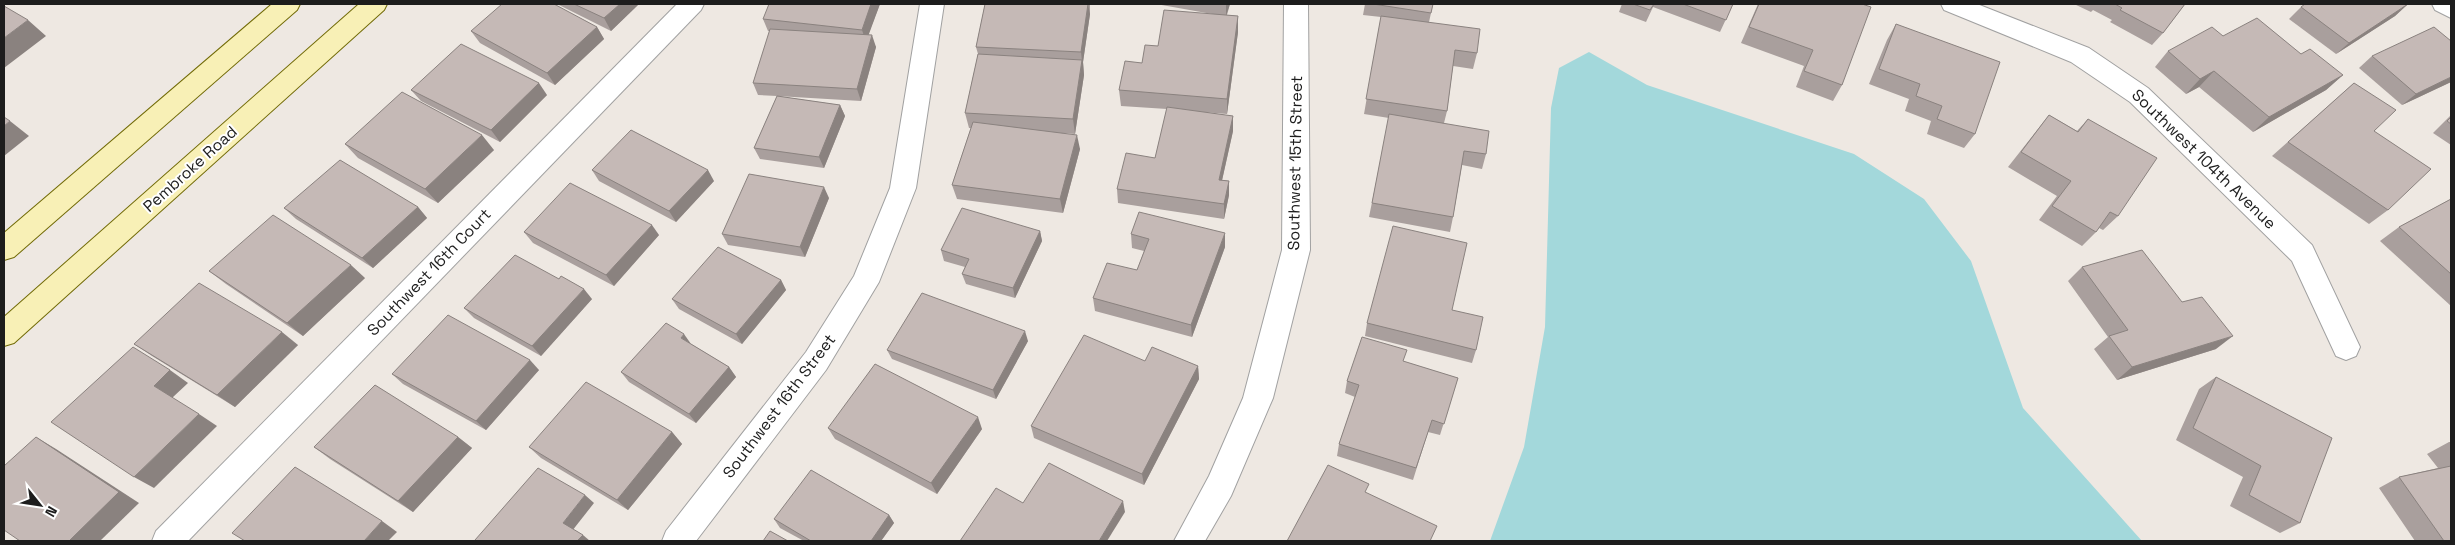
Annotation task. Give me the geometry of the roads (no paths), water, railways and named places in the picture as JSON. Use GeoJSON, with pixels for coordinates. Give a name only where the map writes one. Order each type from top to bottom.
{"type":"FeatureCollection","features":[{"type":"Feature","properties":{"kind":"main road"},"geometry":{"type":"LineString","coordinates":[[4,249],[288,4]]}},
{"type":"Feature","properties":{"kind":"main road","name":"Pembroke Road"},"geometry":{"type":"LineString","coordinates":[[4,334],[375,4]]}},
{"type":"Feature","properties":{"kind":"street","name":"Southwest 16th Court"},"geometry":{"type":"LineString","coordinates":[[167,541],[692,4]]}},
{"type":"Feature","properties":{"kind":"street","name":"Southwest 16th Street"},"geometry":{"type":"LineString","coordinates":[[677,541],[816,361],[865,282],[903,188],[932,4]]}},
{"type":"Feature","properties":{"kind":"street","name":"Southwest 15th Street"},"geometry":{"type":"LineString","coordinates":[[1189,541],[1220,486],[1258,398],[1296,250],[1296,4]]}},
{"type":"Feature","properties":{"kind":"street","name":"Southwest 104th Avenue"},"geometry":{"type":"LineString","coordinates":[[1953,4],[1986,9],[2080,55],[2139,95],[2302,252],[2346,347]]}},
{"type":"Feature","properties":{"kind":"street"},"geometry":{"type":"LineString","coordinates":[[2444,4],[2451,9]]}},
{"type":"Feature","properties":{"kind":"water"},"geometry":{"type":"Polygon","coordinates":[[[1589,52],[1647,85],[1854,154],[1924,199],[1971,261],[2023,408],[2142,541],[1490,541],[1524,447],[1545,327],[1551,108],[1559,68],[1589,52]]]}}]}
